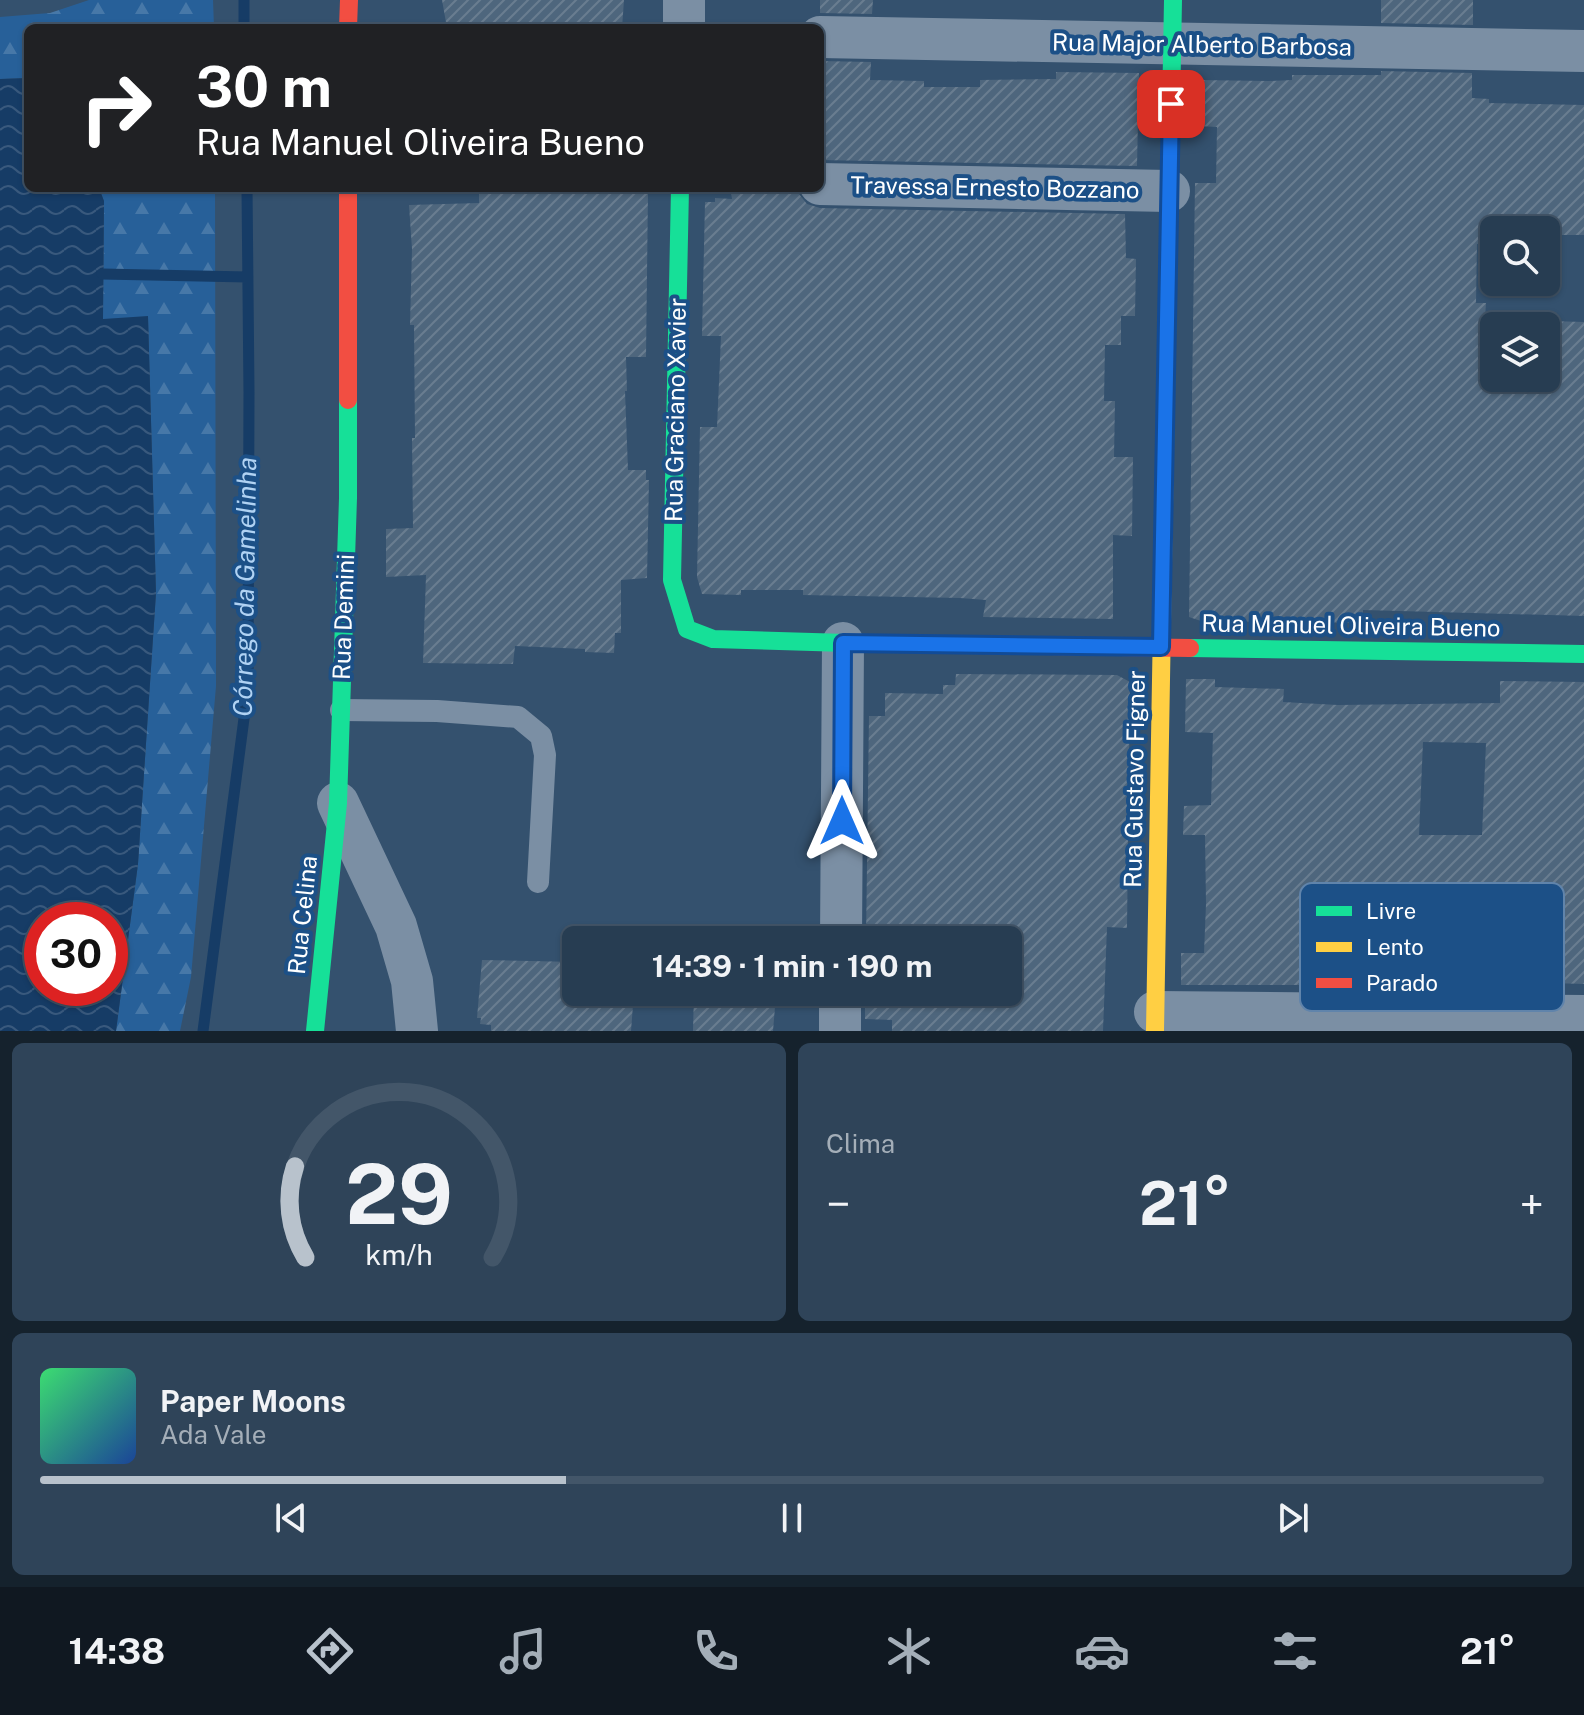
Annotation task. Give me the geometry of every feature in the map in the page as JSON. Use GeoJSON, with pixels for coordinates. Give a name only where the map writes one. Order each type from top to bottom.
{"type":"FeatureCollection","features":[{"type":"Feature","properties":{"kind":"street"},"geometry":{"type":"LineString","coordinates":[[348,24],[349,0]]}},
{"type":"Feature","properties":{"kind":"street"},"geometry":{"type":"LineString","coordinates":[[684,0],[684,24]]}},
{"type":"Feature","properties":{"kind":"street","name":"Rua Gustavo Figner"},"geometry":{"type":"LineString","coordinates":[[1155,1022],[1173,0]]}},
{"type":"Feature","properties":{"kind":"street","name":"Rua Major Alberto Barbosa"},"geometry":{"type":"LineString","coordinates":[[824,37],[1584,51]]}},
{"type":"Feature","properties":{"kind":"street","name":"Travessa Ernesto Bozzano"},"geometry":{"type":"LineString","coordinates":[[824,184],[1169,191]]}},
{"type":"Feature","properties":{"kind":"street","name":"Rua Demini"},"geometry":{"type":"LineString","coordinates":[[348,192],[348,498],[338,803],[396,926],[412,981],[417,1031]]}},
{"type":"Feature","properties":{"kind":"street","name":"Rua Graciano Xavier"},"geometry":{"type":"LineString","coordinates":[[680,192],[672,580],[687,629]]}},
{"type":"Feature","properties":{"kind":"street","name":"Rua Manuel Oliveira Bueno"},"geometry":{"type":"LineString","coordinates":[[687,629],[713,639],[843,643],[1584,654]]}},
{"type":"Feature","properties":{"kind":"street"},"geometry":{"type":"LineString","coordinates":[[841,926],[843,643]]}},
{"type":"Feature","properties":{"kind":"street","name":"Rua Celina"},"geometry":{"type":"LineString","coordinates":[[315,1031],[338,803]]}},
{"type":"Feature","properties":{"kind":"street"},"geometry":{"type":"LineString","coordinates":[[840,1006],[840,1031]]}},
{"type":"Feature","properties":{"kind":"street"},"geometry":{"type":"LineString","coordinates":[[1155,1022],[1584,1016]]}},
{"type":"Feature","properties":{"kind":"lane"},"geometry":{"type":"LineString","coordinates":[[341,710],[437,711],[518,717],[541,736],[545,755],[538,882]]}},
{"type":"Feature","properties":{"kind":"green space"},"geometry":{"type":"Polygon","coordinates":[[[89,0],[213,0],[214,24],[24,24],[24,78],[0,79],[0,17],[50,13],[89,0]]]}},
{"type":"Feature","properties":{"kind":"green space"},"geometry":{"type":"Polygon","coordinates":[[[101,192],[215,192],[216,686],[191,977],[180,1031],[116,1031],[119,1006],[128,1006],[128,940],[138,864],[156,593],[148,317],[103,320],[104,201],[101,192]]]}},
{"type":"Feature","properties":{"kind":"water"},"geometry":{"type":"Polygon","coordinates":[[[24,78],[24,192],[101,192],[104,201],[103,319],[148,316],[156,593],[138,864],[128,940],[128,902],[24,902],[24,1006],[119,1006],[116,1031],[0,1031],[0,79],[24,78]]]}},
{"type":"Feature","properties":{"kind":"building"},"geometry":{"type":"Polygon","coordinates":[[[442,0],[624,0],[622,24],[446,24],[442,0]]]}},
{"type":"Feature","properties":{"kind":"building"},"geometry":{"type":"Polygon","coordinates":[[[820,0],[873,0],[872,14],[820,13],[820,0]]]}},
{"type":"Feature","properties":{"kind":"building"},"geometry":{"type":"Polygon","coordinates":[[[1381,0],[1473,0],[1473,25],[1381,23],[1381,0]]]}},
{"type":"Feature","properties":{"kind":"building"},"geometry":{"type":"Polygon","coordinates":[[[824,61],[871,62],[870,80],[924,81],[924,87],[980,87],[980,80],[1056,79],[1056,72],[1139,73],[1137,166],[824,160],[824,61]]]}},
{"type":"Feature","properties":{"kind":"building"},"geometry":{"type":"Polygon","coordinates":[[[1381,71],[1472,73],[1472,98],[1489,99],[1489,103],[1584,105],[1584,235],[1560,235],[1560,216],[1480,216],[1476,303],[1486,303],[1485,312],[1480,312],[1480,392],[1560,392],[1560,321],[1584,322],[1584,616],[1363,610],[1363,623],[1201,621],[1189,617],[1195,183],[1216,183],[1217,127],[1196,126],[1197,80],[1292,80],[1292,75],[1381,75],[1381,71]]]}},
{"type":"Feature","properties":{"kind":"building"},"geometry":{"type":"Polygon","coordinates":[[[648,192],[646,357],[626,357],[625,391],[628,470],[646,470],[646,480],[649,480],[647,578],[621,580],[621,633],[615,633],[614,653],[515,646],[513,664],[423,663],[426,575],[386,577],[386,529],[413,528],[414,325],[410,325],[412,249],[409,205],[479,203],[479,193],[648,192]]]}},
{"type":"Feature","properties":{"kind":"building"},"geometry":{"type":"Polygon","coordinates":[[[731,193],[799,194],[807,204],[820,208],[1125,214],[1126,258],[1136,259],[1135,316],[1121,316],[1121,345],[1105,345],[1104,401],[1115,401],[1114,457],[1133,457],[1132,536],[1113,535],[1113,619],[983,617],[986,600],[960,598],[803,595],[803,590],[741,590],[741,595],[702,594],[697,577],[700,427],[717,427],[721,336],[702,336],[705,202],[715,202],[715,198],[732,199],[731,193]]]}},
{"type":"Feature","properties":{"kind":"building"},"geometry":{"type":"Polygon","coordinates":[[[956,674],[1117,675],[1130,682],[1127,928],[1107,927],[1103,1031],[892,1031],[892,1020],[865,1019],[865,1006],[1022,1006],[1022,926],[866,926],[869,716],[885,716],[885,693],[943,694],[943,685],[955,685],[956,674]]]}},
{"type":"Feature","properties":{"kind":"building"},"geometry":{"type":"Polygon","coordinates":[[[1186,679],[1215,679],[1215,687],[1284,689],[1283,702],[1338,705],[1500,703],[1500,681],[1584,682],[1584,984],[1564,983],[1564,883],[1300,883],[1300,985],[1181,985],[1181,953],[1204,953],[1206,904],[1205,835],[1183,835],[1184,806],[1211,805],[1213,733],[1185,732],[1186,679]],[[1423,742],[1419,835],[1482,835],[1486,743],[1423,742]]]}},
{"type":"Feature","properties":{"kind":"building"},"geometry":{"type":"Polygon","coordinates":[[[482,960],[562,962],[562,1006],[633,1006],[631,1031],[491,1031],[491,1025],[480,1024],[481,1018],[477,1018],[482,960]]]}},
{"type":"Feature","properties":{"kind":"building"},"geometry":{"type":"Polygon","coordinates":[[[694,1006],[775,1006],[773,1031],[693,1031],[694,1006]]]}},
{"type":"Feature","properties":{"kind":"waterway","name":"Córrego da Gamelinha"},"geometry":{"type":"LineString","coordinates":[[244,0],[244,24]]}},
{"type":"Feature","properties":{"kind":"waterway","name":"Córrego da Gamelinha"},"geometry":{"type":"LineString","coordinates":[[203,1031],[248,688],[247,192]]}},
{"type":"Feature","properties":{"kind":"waterway"},"geometry":{"type":"LineString","coordinates":[[102,274],[248,277]]}},
{"type":"Feature","properties":{"kind":"traffic: fast"},"geometry":{"type":"LineString","coordinates":[[1165,446],[1173,0]]}},
{"type":"Feature","properties":{"kind":"traffic: fast"},"geometry":{"type":"LineString","coordinates":[[680,192],[672,580],[687,629],[713,639],[846,643]]}},
{"type":"Feature","properties":{"kind":"traffic: fast"},"geometry":{"type":"LineString","coordinates":[[315,1031],[338,803],[348,498],[348,400]]}},
{"type":"Feature","properties":{"kind":"traffic: fast"},"geometry":{"type":"LineString","coordinates":[[1190,648],[1584,654]]}},
{"type":"Feature","properties":{"kind":"traffic: slow"},"geometry":{"type":"LineString","coordinates":[[1155,1031],[1165,446]]}},
{"type":"Feature","properties":{"kind":"traffic: jam"},"geometry":{"type":"LineString","coordinates":[[348,24],[349,0]]}},
{"type":"Feature","properties":{"kind":"traffic: jam"},"geometry":{"type":"LineString","coordinates":[[348,192],[348,400]]}},
{"type":"Feature","properties":{"kind":"traffic: jam"},"geometry":{"type":"LineString","coordinates":[[846,643],[1190,648]]}},
{"type":"Feature","properties":{"kind":"route"},"geometry":{"type":"LineString","coordinates":[[842,821],[843,643],[1161,647],[1171,104]]}}]}
